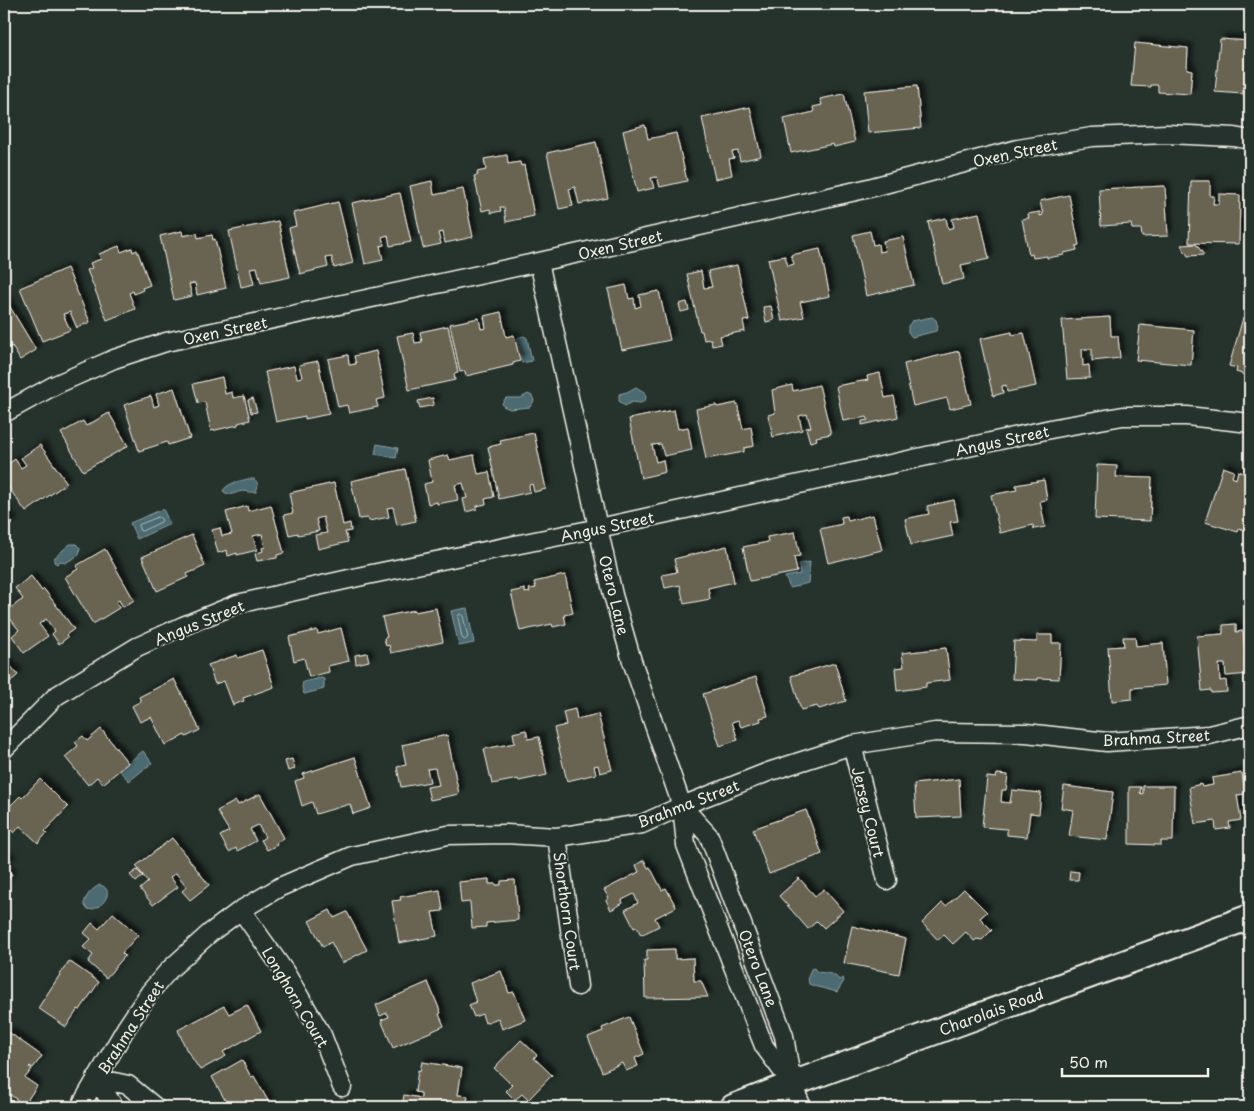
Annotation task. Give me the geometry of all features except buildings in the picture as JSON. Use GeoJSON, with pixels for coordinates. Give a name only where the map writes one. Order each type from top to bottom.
{"type":"FeatureCollection","features":[{"type":"Feature","properties":{"kind":"street","name":"Oxen Street"},"geometry":{"type":"LineString","coordinates":[[4,413],[55,385],[114,359],[166,342],[539,262],[865,189],[1018,149],[1092,137],[1166,134],[1234,137],[1250,140]]}},
{"type":"Feature","properties":{"kind":"street","name":"Otero Lane"},"geometry":{"type":"LineString","coordinates":[[539,262],[614,595],[632,661],[682,806],[686,845],[764,1046],[792,1084],[802,1107]]}},
{"type":"Feature","properties":{"kind":"street","name":"Angus Street"},"geometry":{"type":"LineString","coordinates":[[4,749],[56,696],[137,647],[182,626],[237,604],[367,575],[599,528],[1055,428],[1123,416],[1187,416],[1250,423]]}},
{"type":"Feature","properties":{"kind":"street","name":"Brahma Street"},"geometry":{"type":"LineString","coordinates":[[80,1107],[126,1028],[150,992],[168,970],[210,933],[241,910],[280,887],[352,856],[448,835],[506,834],[557,837],[642,824],[768,772],[852,745],[935,732],[1026,733],[1107,742],[1209,735],[1250,725]]}},
{"type":"Feature","properties":{"kind":"street","name":"Jersey Court"},"geometry":{"type":"LineString","coordinates":[[852,745],[887,880]]}},
{"type":"Feature","properties":{"kind":"street","name":"Otero Lane"},"geometry":{"type":"LineString","coordinates":[[682,806],[709,836],[784,1036],[792,1084]]}},
{"type":"Feature","properties":{"kind":"street","name":"Shorthorn Court"},"geometry":{"type":"LineString","coordinates":[[557,837],[578,986]]}},
{"type":"Feature","properties":{"kind":"street","name":"Longhorn Court"},"geometry":{"type":"LineString","coordinates":[[241,910],[285,972],[322,1034],[342,1087]]}},
{"type":"Feature","properties":{"kind":"street","name":"Charolais Road"},"geometry":{"type":"LineString","coordinates":[[733,1107],[1250,917]]}},
{"type":"Feature","properties":{"kind":"street"},"geometry":{"type":"LineString","coordinates":[[96,1078],[114,1107]]}},
{"type":"Feature","properties":{"kind":"street"},"geometry":{"type":"LineString","coordinates":[[96,1078],[128,1085],[155,1107]]}},
{"type":"Feature","properties":{"kind":"water"},"geometry":{"type":"Polygon","coordinates":[[[932,317],[936,320],[938,327],[936,331],[912,337],[908,332],[908,326],[912,321],[932,317]]]}},
{"type":"Feature","properties":{"kind":"water"},"geometry":{"type":"Polygon","coordinates":[[[524,336],[527,338],[532,361],[522,363],[517,338],[524,336]]]}},
{"type":"Feature","properties":{"kind":"water"},"geometry":{"type":"Polygon","coordinates":[[[636,387],[644,392],[645,401],[640,403],[632,402],[625,406],[619,401],[619,394],[636,387]]]}},
{"type":"Feature","properties":{"kind":"water"},"geometry":{"type":"Polygon","coordinates":[[[528,394],[532,396],[534,401],[530,407],[510,409],[503,406],[502,403],[506,398],[521,398],[528,394]]]}},
{"type":"Feature","properties":{"kind":"water"},"geometry":{"type":"Polygon","coordinates":[[[377,444],[398,448],[396,458],[375,454],[377,444]]]}},
{"type":"Feature","properties":{"kind":"water"},"geometry":{"type":"Polygon","coordinates":[[[254,479],[257,482],[256,492],[243,491],[230,494],[223,491],[231,484],[254,479]]]}},
{"type":"Feature","properties":{"kind":"water"},"geometry":{"type":"Polygon","coordinates":[[[163,509],[170,524],[137,539],[130,523],[163,509]]]}},
{"type":"Feature","properties":{"kind":"water"},"geometry":{"type":"Polygon","coordinates":[[[70,544],[76,544],[80,548],[79,555],[65,563],[60,561],[57,564],[54,562],[54,558],[70,544]]]}},
{"type":"Feature","properties":{"kind":"water"},"geometry":{"type":"Polygon","coordinates":[[[810,562],[808,583],[790,588],[785,577],[800,574],[799,564],[810,562]]]}},
{"type":"Feature","properties":{"kind":"water"},"geometry":{"type":"Polygon","coordinates":[[[467,608],[474,643],[459,646],[451,611],[467,608]]]}},
{"type":"Feature","properties":{"kind":"water"},"geometry":{"type":"Polygon","coordinates":[[[324,679],[324,689],[304,694],[303,682],[324,679]]]}},
{"type":"Feature","properties":{"kind":"water"},"geometry":{"type":"Polygon","coordinates":[[[143,751],[152,763],[129,781],[119,770],[143,751]]]}},
{"type":"Feature","properties":{"kind":"water"},"geometry":{"type":"Polygon","coordinates":[[[100,885],[107,891],[105,900],[97,908],[87,909],[84,904],[86,898],[92,890],[100,885]]]}},
{"type":"Feature","properties":{"kind":"water"},"geometry":{"type":"Polygon","coordinates":[[[814,968],[817,972],[832,975],[839,980],[843,978],[844,981],[837,992],[809,984],[808,977],[811,969],[814,968]]]}}]}
